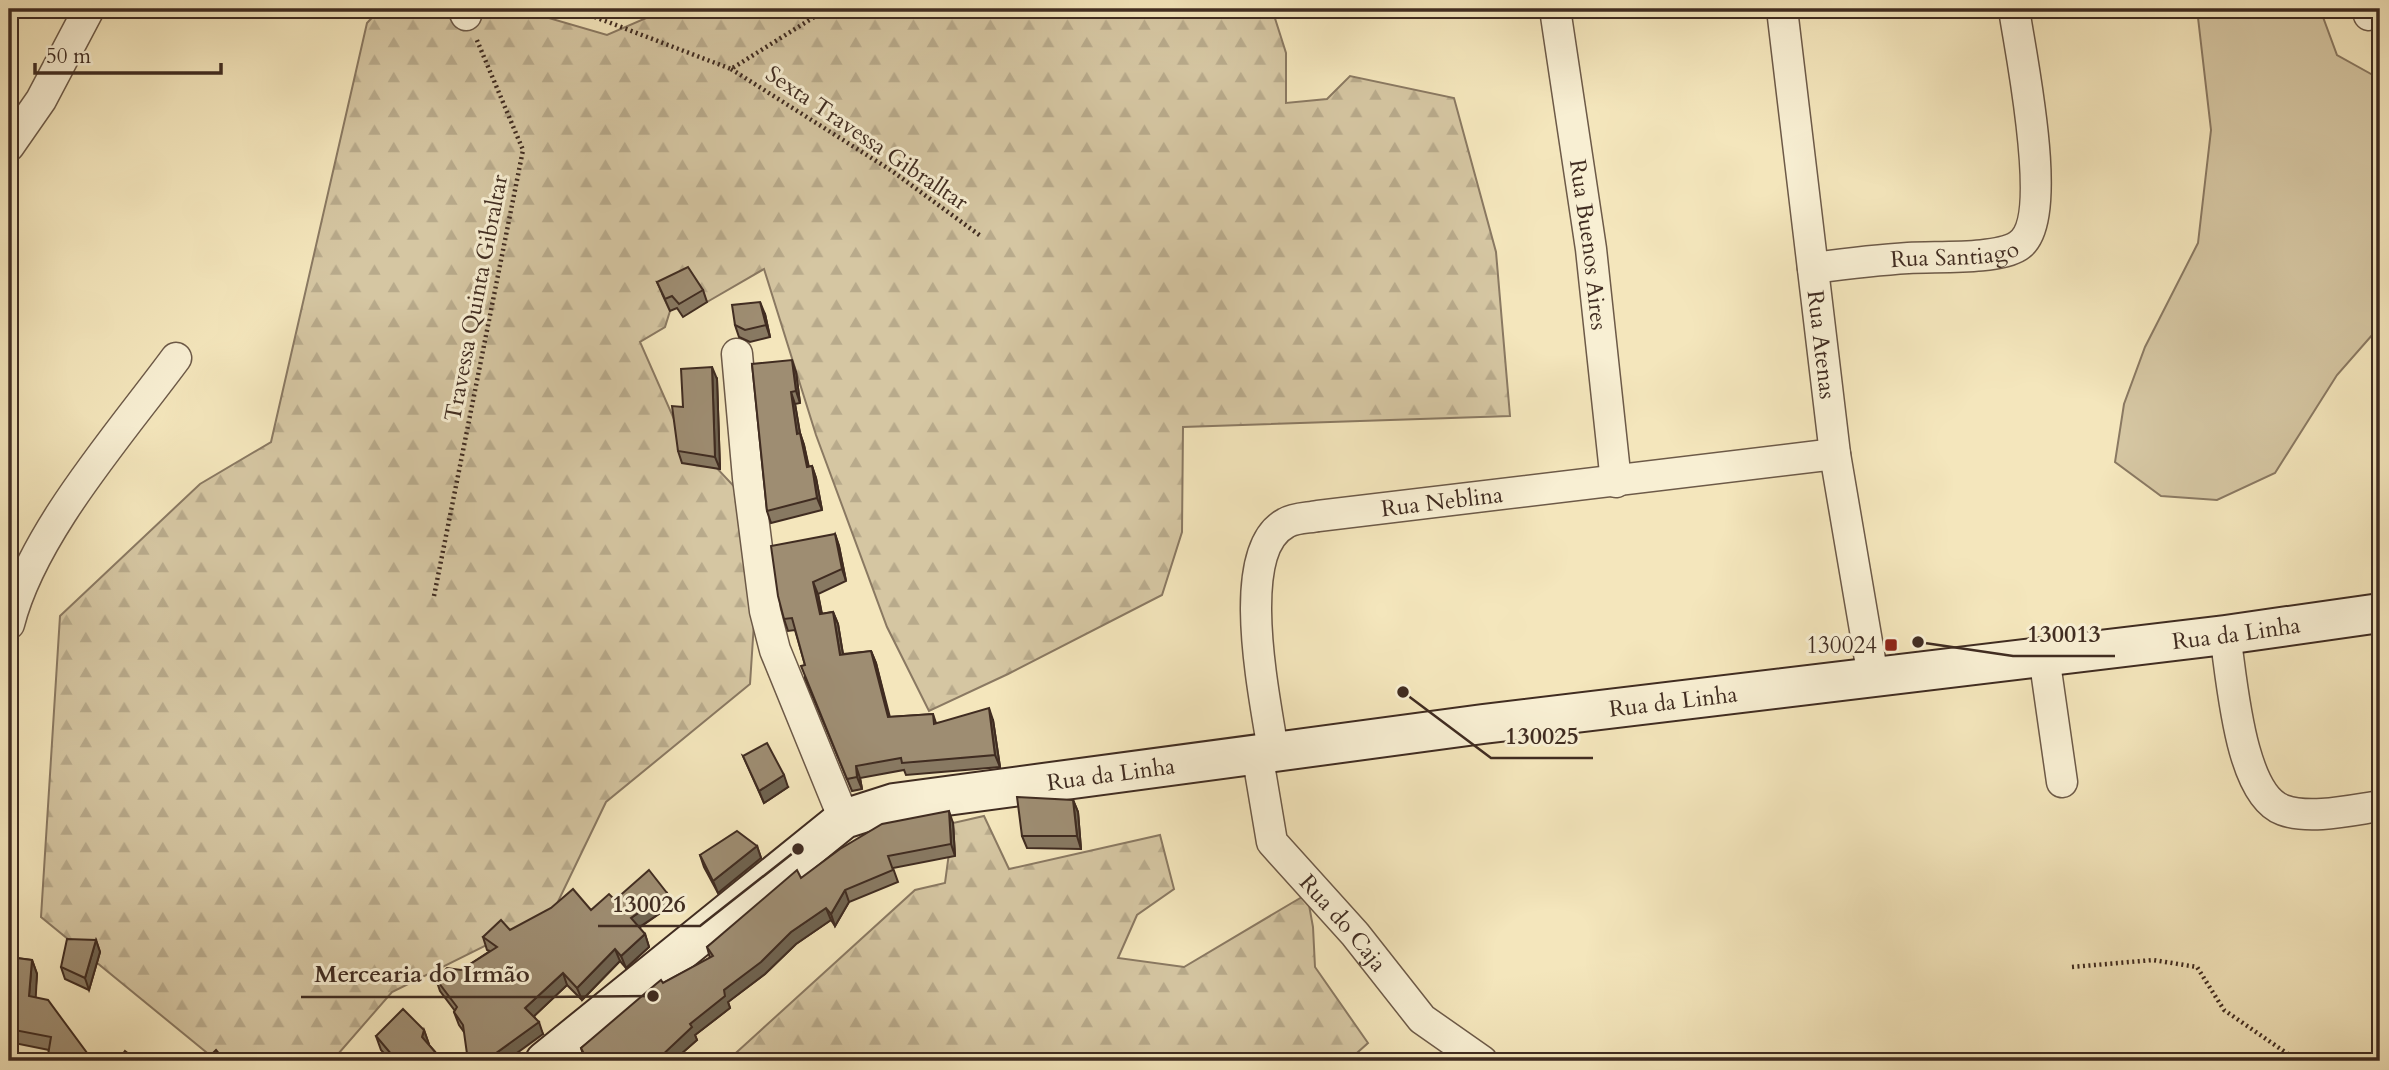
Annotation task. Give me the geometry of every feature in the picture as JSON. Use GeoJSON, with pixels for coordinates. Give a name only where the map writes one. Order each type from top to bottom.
{"type":"FeatureCollection","features":[{"type":"Feature","properties":{"kind":"street"},"geometry":{"type":"LineString","coordinates":[[9,146],[41,100],[89,9]]}},
{"type":"Feature","properties":{"kind":"street","name":"Rua Buenos Aires"},"geometry":{"type":"LineString","coordinates":[[1555,9],[1591,249],[1616,482]]}},
{"type":"Feature","properties":{"kind":"street","name":"Rua Atenas"},"geometry":{"type":"LineString","coordinates":[[1782,9],[1835,454],[1873,677]]}},
{"type":"Feature","properties":{"kind":"street","name":"Rua Santiago"},"geometry":{"type":"LineString","coordinates":[[1813,268],[1908,258],[1979,256],[2018,246],[2031,232],[2037,177],[2014,9]]}},
{"type":"Feature","properties":{"kind":"street"},"geometry":{"type":"LineString","coordinates":[[737,354],[748,478],[765,611],[775,650],[844,819]]}},
{"type":"Feature","properties":{"kind":"street"},"geometry":{"type":"LineString","coordinates":[[9,624],[27,573],[51,529],[176,358]]}},
{"type":"Feature","properties":{"kind":"street","name":"Rua Neblina"},"geometry":{"type":"LineString","coordinates":[[1265,752],[1255,621],[1256,587],[1269,540],[1286,523],[1318,516],[1835,454]]}},
{"type":"Feature","properties":{"kind":"street","name":"Rua da Linha"},"geometry":{"type":"LineString","coordinates":[[545,1061],[844,819],[894,803],[933,795],[1265,752],[2225,635],[2380,613]]}},
{"type":"Feature","properties":{"kind":"street"},"geometry":{"type":"LineString","coordinates":[[2225,635],[2248,761],[2256,786],[2282,810],[2308,813],[2380,806]]}},
{"type":"Feature","properties":{"kind":"street"},"geometry":{"type":"LineString","coordinates":[[2045,656],[2062,782]]}},
{"type":"Feature","properties":{"kind":"street","name":"Rua do Caja"},"geometry":{"type":"LineString","coordinates":[[1265,752],[1272,842],[1354,934],[1422,1019],[1482,1061]]}},
{"type":"Feature","properties":{"kind":"path"},"geometry":{"type":"LineString","coordinates":[[465,12],[573,9]]}},
{"type":"Feature","properties":{"kind":"path","name":"Sexta Travessa Gibralltar"},"geometry":{"type":"LineString","coordinates":[[573,9],[731,69],[892,172],[982,237]]}},
{"type":"Feature","properties":{"kind":"path"},"geometry":{"type":"LineString","coordinates":[[731,69],[827,9]]}},
{"type":"Feature","properties":{"kind":"path","name":"Travessa Quinta Gibraltar"},"geometry":{"type":"LineString","coordinates":[[434,596],[523,150],[465,12]]}},
{"type":"Feature","properties":{"kind":"path"},"geometry":{"type":"LineString","coordinates":[[2072,967],[2153,960],[2197,967],[2224,1010],[2298,1061]]}},
{"type":"Feature","properties":{"kind":"green space"},"geometry":{"type":"Polygon","coordinates":[[[380,9],[518,9],[607,35],[667,9],[1032,9],[1035,12],[1053,9],[1272,9],[1286,53],[1286,103],[1327,99],[1350,76],[1454,98],[1496,252],[1510,416],[1183,427],[1182,532],[1162,595],[929,711],[887,627],[816,435],[764,269],[707,302],[692,279],[662,294],[670,311],[665,327],[640,342],[677,426],[761,515],[750,684],[606,802],[553,912],[392,992],[332,1061],[217,1061],[41,917],[60,616],[200,484],[271,442],[367,23],[380,9]]]}},
{"type":"Feature","properties":{"kind":"green space"},"geometry":{"type":"Polygon","coordinates":[[[2197,9],[2320,9],[2337,55],[2380,79],[2380,326],[2337,375],[2275,473],[2217,500],[2161,496],[2115,462],[2124,404],[2145,347],[2198,243],[2211,130],[2197,9]]]}},
{"type":"Feature","properties":{"kind":"green space"},"geometry":{"type":"Polygon","coordinates":[[[984,816],[1009,869],[1160,835],[1174,889],[1137,915],[1118,958],[1184,967],[1307,894],[1313,927],[1315,967],[1368,1043],[1348,1061],[727,1061],[915,890],[945,883],[953,823],[984,816]]]}},
{"type":"Feature","properties":{"kind":"building"},"geometry":{"type":"Polygon","coordinates":[[[688,267],[703,290],[679,304],[672,296],[665,299],[657,282],[688,267]]]}},
{"type":"Feature","properties":{"kind":"building"},"geometry":{"type":"Polygon","coordinates":[[[760,302],[766,325],[745,330],[735,325],[732,305],[760,302]]]}},
{"type":"Feature","properties":{"kind":"building"},"geometry":{"type":"Polygon","coordinates":[[[792,360],[796,391],[791,392],[797,434],[800,433],[807,467],[812,466],[817,498],[767,511],[752,364],[792,360]]]}},
{"type":"Feature","properties":{"kind":"building"},"geometry":{"type":"Polygon","coordinates":[[[712,367],[715,457],[678,451],[672,406],[683,407],[681,369],[712,367]]]}},
{"type":"Feature","properties":{"kind":"building"},"geometry":{"type":"Polygon","coordinates":[[[835,534],[842,569],[813,582],[820,614],[833,612],[840,655],[871,651],[888,717],[933,714],[934,724],[989,708],[995,755],[902,763],[901,758],[856,766],[857,777],[847,779],[801,666],[805,665],[792,618],[784,619],[771,546],[835,534]]]}},
{"type":"Feature","properties":{"kind":"building"},"geometry":{"type":"Polygon","coordinates":[[[767,743],[784,775],[759,791],[743,756],[767,743]]]}},
{"type":"Feature","properties":{"kind":"building"},"geometry":{"type":"Polygon","coordinates":[[[1017,797],[1073,800],[1077,836],[1022,836],[1017,797]]]}},
{"type":"Feature","properties":{"kind":"building"},"geometry":{"type":"Polygon","coordinates":[[[949,811],[951,844],[888,856],[893,870],[845,890],[831,914],[826,908],[791,932],[761,962],[724,990],[725,996],[690,1024],[692,1027],[656,1061],[578,1061],[585,1056],[581,1048],[661,980],[663,983],[713,956],[707,947],[797,870],[801,878],[840,849],[882,824],[949,811]]]}},
{"type":"Feature","properties":{"kind":"building"},"geometry":{"type":"Polygon","coordinates":[[[737,831],[757,846],[713,881],[700,855],[737,831]]]}},
{"type":"Feature","properties":{"kind":"building"},"geometry":{"type":"Polygon","coordinates":[[[649,870],[667,893],[631,918],[645,934],[621,956],[615,949],[577,988],[563,973],[525,1008],[539,1022],[485,1061],[468,1061],[463,1025],[454,1012],[457,1007],[436,979],[447,968],[461,970],[497,947],[483,937],[501,920],[510,930],[551,908],[573,889],[591,910],[609,894],[615,900],[649,870]]]}},
{"type":"Feature","properties":{"kind":"building"},"geometry":{"type":"Polygon","coordinates":[[[67,939],[96,940],[85,978],[61,967],[67,939]]]}},
{"type":"Feature","properties":{"kind":"building"},"geometry":{"type":"Polygon","coordinates":[[[9,957],[32,960],[29,996],[48,1000],[93,1061],[47,1061],[51,1037],[9,1029],[9,957]]]}},
{"type":"Feature","properties":{"kind":"building"},"geometry":{"type":"Polygon","coordinates":[[[403,1009],[424,1030],[422,1037],[443,1061],[397,1061],[376,1036],[403,1009]]]}},
{"type":"Feature","properties":{"kind":"building"},"geometry":{"type":"Polygon","coordinates":[[[216,1050],[225,1061],[205,1061],[216,1050]]]}},
{"type":"Feature","properties":{"kind":"building"},"geometry":{"type":"Polygon","coordinates":[[[125,1051],[138,1061],[118,1061],[125,1051]]]}},
{"type":"Feature","properties":{"kind":"place","name":"130013"},"geometry":{"type":"Point","coordinates":[1918,642]}},
{"type":"Feature","properties":{"kind":"place","name":"130024"},"geometry":{"type":"Point","coordinates":[1891,645]}},
{"type":"Feature","properties":{"kind":"place","name":"130025"},"geometry":{"type":"Point","coordinates":[1403,692]}},
{"type":"Feature","properties":{"kind":"place","name":"130026"},"geometry":{"type":"Point","coordinates":[798,849]}},
{"type":"Feature","properties":{"kind":"place","name":"Mercearia do Irmão"},"geometry":{"type":"Point","coordinates":[653,996]}}]}
